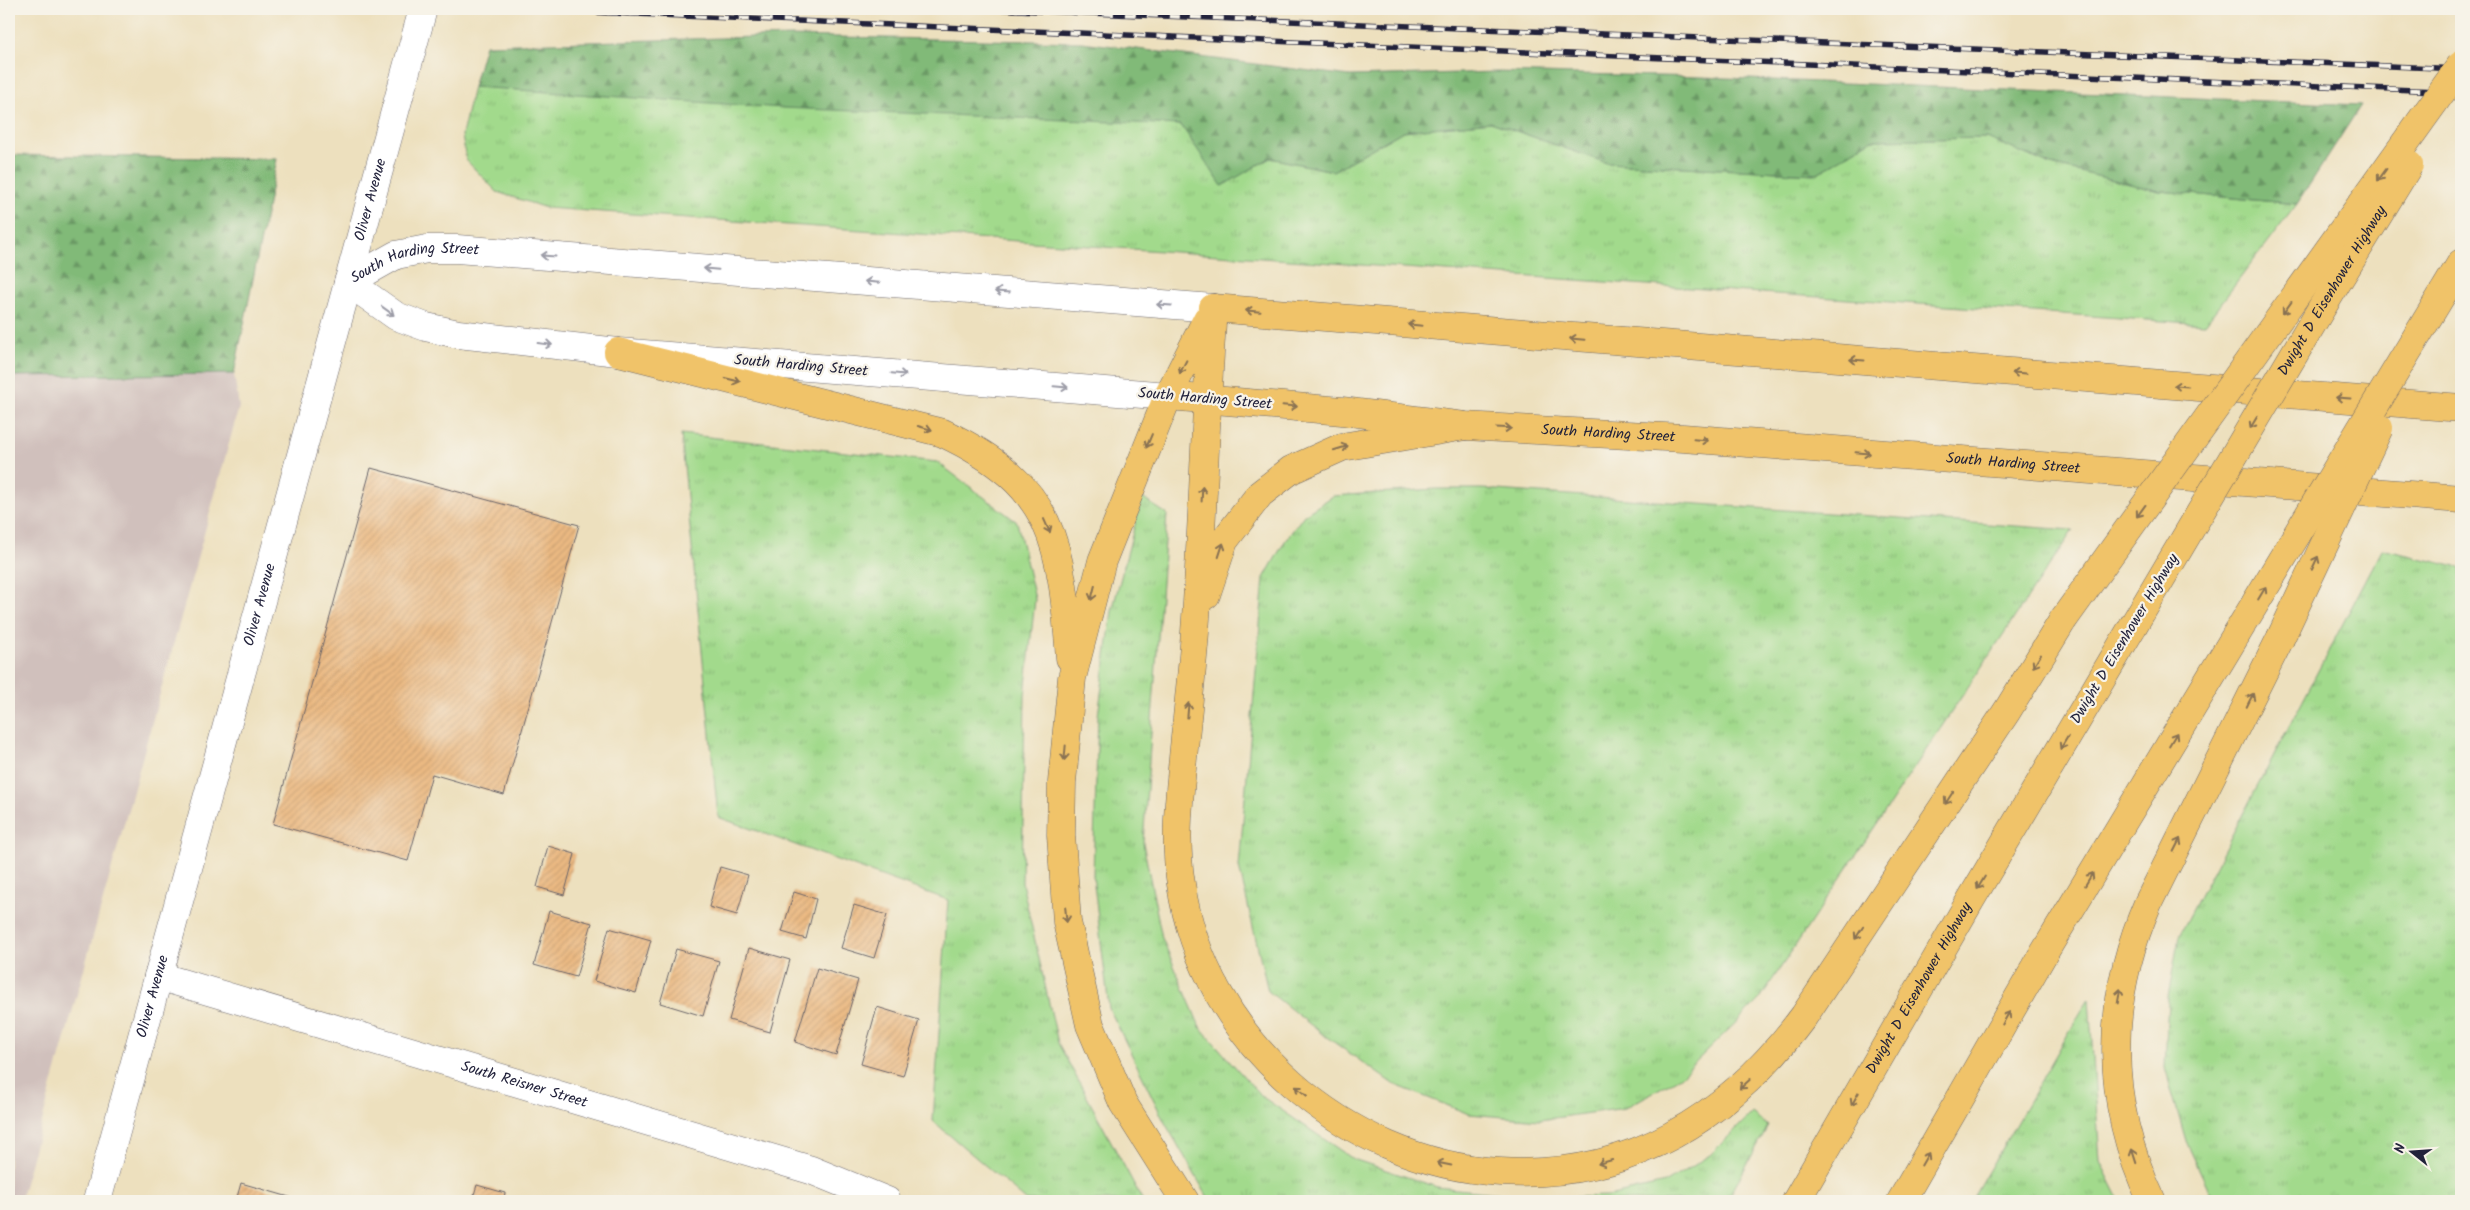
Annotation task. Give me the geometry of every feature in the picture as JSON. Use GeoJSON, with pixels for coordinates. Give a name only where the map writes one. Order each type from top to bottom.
{"type":"FeatureCollection","features":[{"type":"Feature","properties":{"kind":"main road"},"geometry":{"type":"LineString","coordinates":[[1213,308],[1206,399],[1195,630],[1179,804],[1177,848],[1185,906],[1193,937],[1217,991],[1247,1038],[1290,1082],[1342,1122],[1369,1138],[1416,1157],[1476,1171],[1521,1173],[1567,1170],[1602,1163],[1664,1141],[1700,1120],[1728,1100],[1780,1050],[2001,719],[2063,620],[2461,65]]}},
{"type":"Feature","properties":{"kind":"main road","name":"Dwight D Eisenhower Highway"},"geometry":{"type":"LineString","coordinates":[[1796,1201],[1960,917],[2316,317],[2461,81]]}},
{"type":"Feature","properties":{"kind":"main road"},"geometry":{"type":"LineString","coordinates":[[1901,1201],[2044,953],[2461,263]]}},
{"type":"Feature","properties":{"kind":"main road"},"geometry":{"type":"LineString","coordinates":[[2152,1201],[2141,1179],[2133,1154],[2120,1100],[2114,1039],[2122,979],[2133,940],[2148,903],[2280,639],[2443,293]]}},
{"type":"Feature","properties":{"kind":"main road"},"geometry":{"type":"LineString","coordinates":[[1185,1201],[1123,1103],[1090,1025],[1066,922],[1061,834],[1062,782],[1072,678],[1102,560],[1168,396],[1213,308]]}},
{"type":"Feature","properties":{"kind":"main road","name":"South Harding Street"},"geometry":{"type":"LineString","coordinates":[[1213,308],[2461,408]]}},
{"type":"Feature","properties":{"kind":"main road"},"geometry":{"type":"LineString","coordinates":[[618,352],[936,431],[971,446],[998,463],[1018,480],[1034,500],[1048,526],[1064,582],[1072,678]]}},
{"type":"Feature","properties":{"kind":"main road","name":"South Harding Street"},"geometry":{"type":"LineString","coordinates":[[1168,396],[1342,410],[1465,426],[1683,438],[2461,499]]}},
{"type":"Feature","properties":{"kind":"main road"},"geometry":{"type":"LineString","coordinates":[[1195,630],[1224,541],[1247,509],[1275,481],[1298,466],[1342,447],[1465,426]]}},
{"type":"Feature","properties":{"kind":"street","name":"Oliver Avenue"},"geometry":{"type":"LineString","coordinates":[[97,1201],[423,9]]}},
{"type":"Feature","properties":{"kind":"street","name":"South Harding Street"},"geometry":{"type":"LineString","coordinates":[[1168,396],[618,352],[458,334],[426,327],[396,316],[348,282],[396,255],[427,249],[457,249],[1213,308]]}},
{"type":"Feature","properties":{"kind":"street","name":"South Reisner Street"},"geometry":{"type":"LineString","coordinates":[[158,976],[811,1170],[887,1201]]}},
{"type":"Feature","properties":{"kind":"shaded area"},"geometry":{"type":"Polygon","coordinates":[[[234,374],[239,407],[20,1201],[9,1201],[9,376],[234,374]]]}},
{"type":"Feature","properties":{"kind":"green space"},"geometry":{"type":"Polygon","coordinates":[[[790,36],[1082,42],[1350,76],[1497,72],[1702,77],[2361,105],[2297,204],[2159,191],[2051,165],[1987,138],[1871,140],[1816,174],[1607,163],[1491,122],[1403,131],[1333,171],[1270,158],[1222,186],[1181,125],[783,108],[473,87],[485,45],[790,36]]]}},
{"type":"Feature","properties":{"kind":"green space"},"geometry":{"type":"Polygon","coordinates":[[[473,87],[1181,125],[1222,185],[1270,158],[1333,171],[1403,131],[1491,122],[1607,163],[1816,174],[1871,140],[1987,138],[2051,165],[2159,191],[2297,204],[2205,324],[546,208],[497,192],[466,160],[462,135],[473,87]]]}},
{"type":"Feature","properties":{"kind":"green space"},"geometry":{"type":"Polygon","coordinates":[[[9,155],[277,159],[234,374],[9,376],[9,155]]]}},
{"type":"Feature","properties":{"kind":"green space"},"geometry":{"type":"Polygon","coordinates":[[[681,434],[937,462],[1017,522],[1035,599],[1025,695],[1022,883],[1058,1043],[1143,1201],[1027,1201],[933,1121],[948,900],[718,817],[681,434]]]}},
{"type":"Feature","properties":{"kind":"green space"},"geometry":{"type":"Polygon","coordinates":[[[1436,489],[1482,489],[2073,530],[1759,1000],[1680,1077],[1625,1108],[1540,1120],[1469,1114],[1393,1084],[1321,1033],[1268,991],[1239,867],[1264,578],[1285,541],[1304,515],[1333,496],[1436,489]]]}},
{"type":"Feature","properties":{"kind":"green space"},"geometry":{"type":"Polygon","coordinates":[[[1142,498],[1167,514],[1143,843],[1162,938],[1200,1027],[1261,1096],[1353,1159],[1437,1187],[1545,1198],[1608,1196],[1665,1183],[1710,1155],[1752,1113],[1768,1126],[1727,1201],[1210,1201],[1164,1121],[1109,1008],[1093,876],[1098,716],[1112,611],[1142,498]]]}},
{"type":"Feature","properties":{"kind":"green space"},"geometry":{"type":"Polygon","coordinates":[[[2382,549],[2461,568],[2461,1201],[2214,1201],[2186,1141],[2165,1068],[2168,997],[2179,936],[2382,549]]]}},
{"type":"Feature","properties":{"kind":"green space"},"geometry":{"type":"Polygon","coordinates":[[[2089,998],[2100,1161],[2120,1201],[1971,1201],[2089,998]]]}},
{"type":"Feature","properties":{"kind":"building"},"geometry":{"type":"Polygon","coordinates":[[[371,468],[579,525],[504,795],[432,774],[408,861],[273,824],[371,468]]]}},
{"type":"Feature","properties":{"kind":"building"},"geometry":{"type":"Polygon","coordinates":[[[548,846],[575,854],[564,895],[537,887],[548,846]]]}},
{"type":"Feature","properties":{"kind":"building"},"geometry":{"type":"Polygon","coordinates":[[[720,867],[748,875],[737,915],[709,907],[720,867]]]}},
{"type":"Feature","properties":{"kind":"building"},"geometry":{"type":"Polygon","coordinates":[[[794,892],[816,899],[806,939],[782,932],[794,892]]]}},
{"type":"Feature","properties":{"kind":"building"},"geometry":{"type":"Polygon","coordinates":[[[854,905],[887,915],[874,958],[841,948],[854,905]]]}},
{"type":"Feature","properties":{"kind":"building"},"geometry":{"type":"Polygon","coordinates":[[[549,911],[592,923],[576,977],[534,965],[549,911]]]}},
{"type":"Feature","properties":{"kind":"building"},"geometry":{"type":"Polygon","coordinates":[[[609,928],[651,940],[636,993],[594,981],[609,928]]]}},
{"type":"Feature","properties":{"kind":"building"},"geometry":{"type":"Polygon","coordinates":[[[749,948],[790,960],[770,1032],[729,1020],[749,948]]]}},
{"type":"Feature","properties":{"kind":"building"},"geometry":{"type":"Polygon","coordinates":[[[676,949],[719,961],[703,1016],[660,1003],[676,949]]]}},
{"type":"Feature","properties":{"kind":"building"},"geometry":{"type":"Polygon","coordinates":[[[817,968],[858,980],[836,1055],[795,1042],[817,968]]]}},
{"type":"Feature","properties":{"kind":"building"},"geometry":{"type":"Polygon","coordinates":[[[877,1007],[919,1020],[903,1076],[861,1064],[877,1007]]]}},
{"type":"Feature","properties":{"kind":"building"},"geometry":{"type":"Polygon","coordinates":[[[241,1183],[303,1201],[236,1201],[241,1183]]]}},
{"type":"Feature","properties":{"kind":"building"},"geometry":{"type":"Polygon","coordinates":[[[477,1185],[505,1193],[504,1198],[514,1201],[472,1201],[477,1185]]]}},
{"type":"Feature","properties":{"kind":"railway"},"geometry":{"type":"LineString","coordinates":[[519,9],[2461,92]]}},
{"type":"Feature","properties":{"kind":"railway"},"geometry":{"type":"LineString","coordinates":[[993,9],[2461,69]]}}]}
